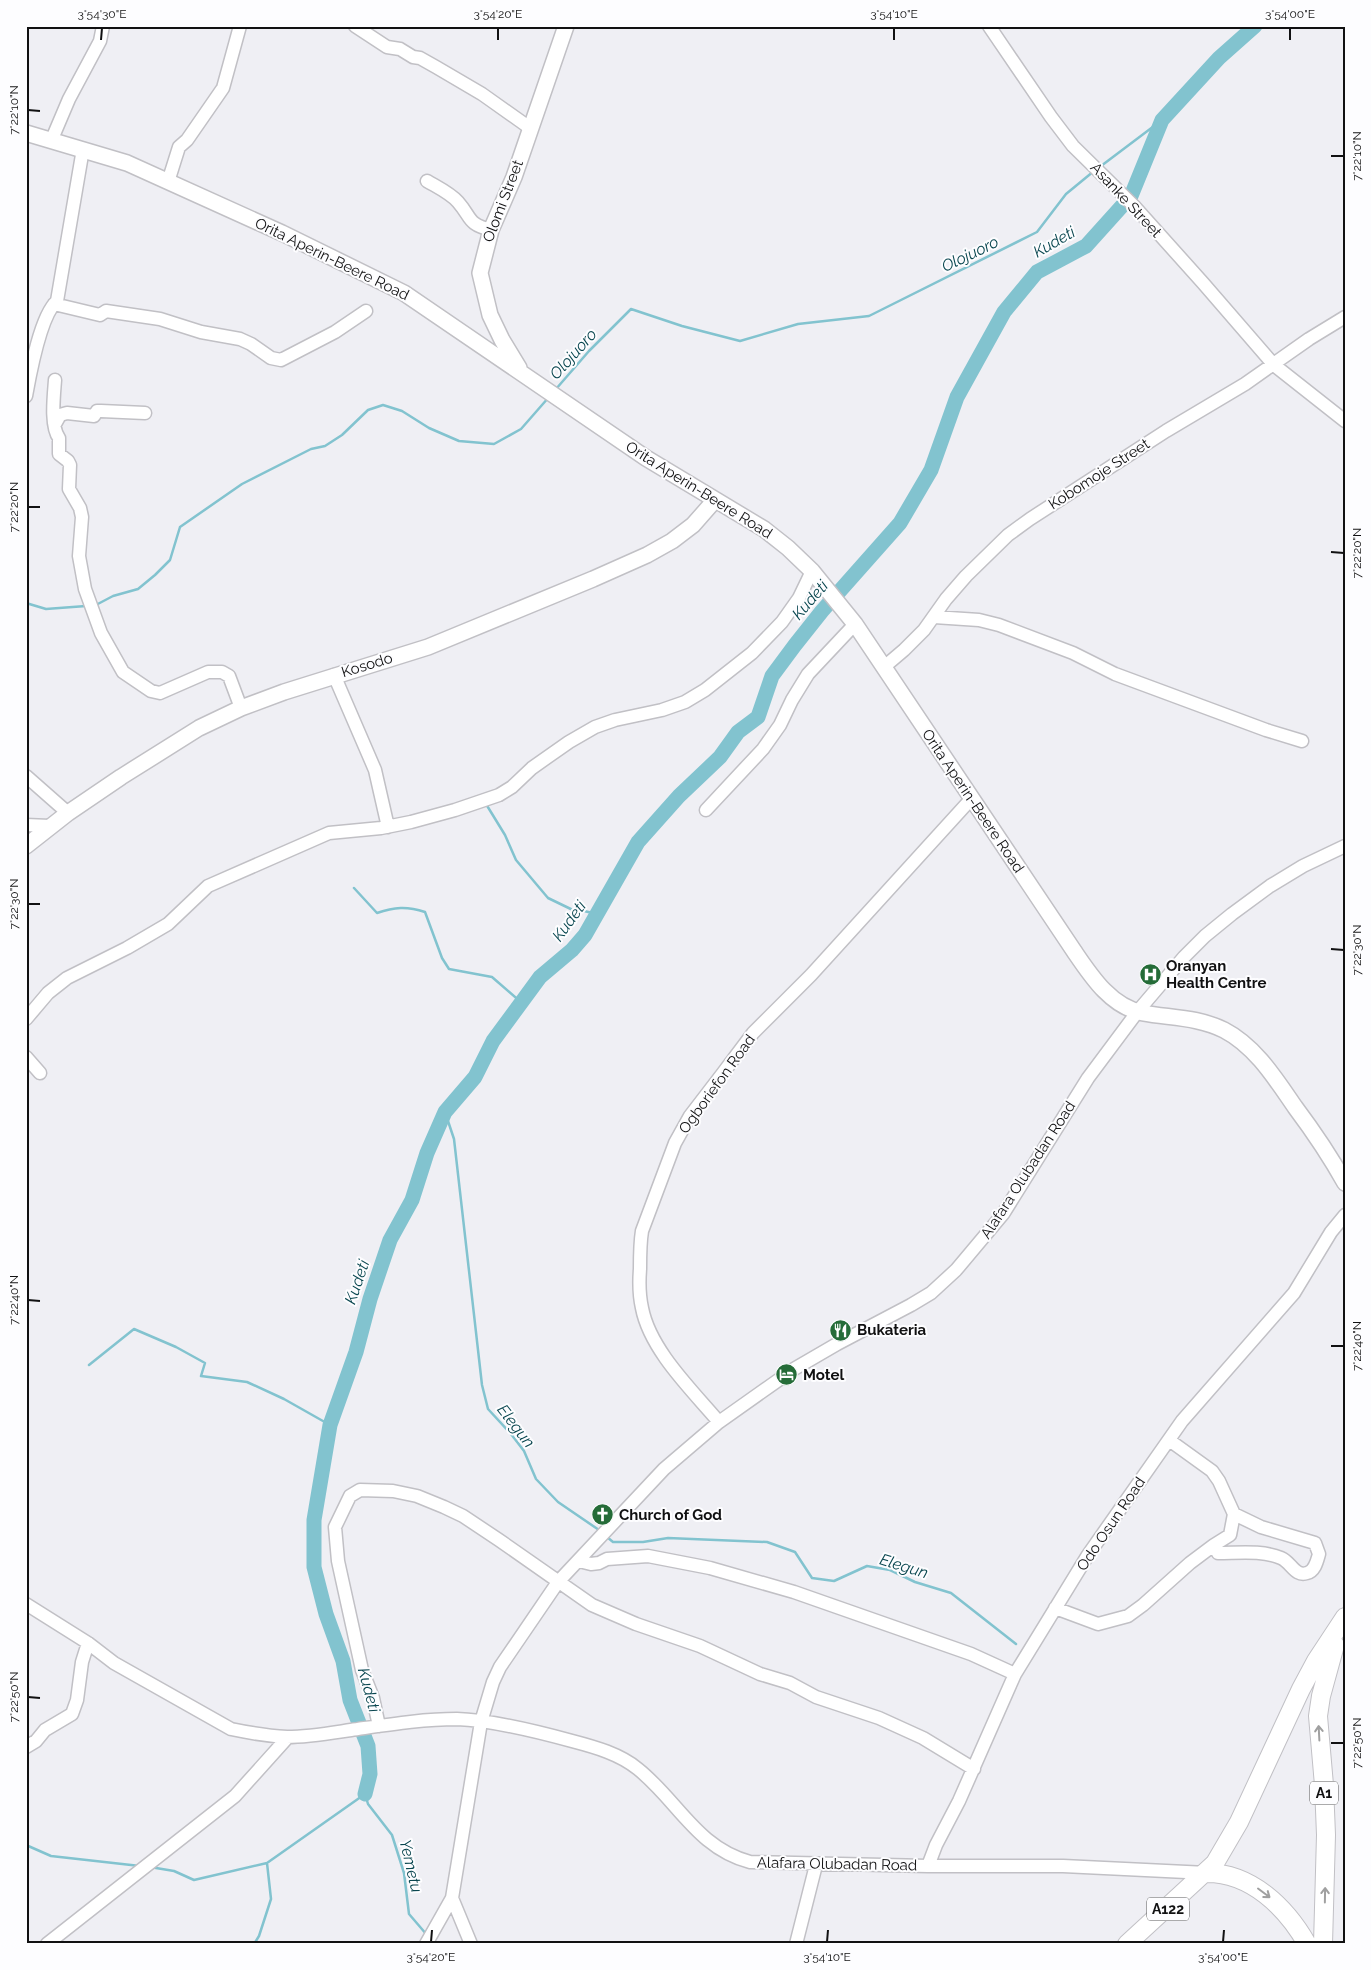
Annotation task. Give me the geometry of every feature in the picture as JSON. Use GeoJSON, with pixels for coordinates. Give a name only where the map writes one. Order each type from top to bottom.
{"type":"FeatureCollection","features":[{"type":"Feature","properties":{"kind":"highway","name":"A1"},"geometry":{"type":"LineString","coordinates":[[1323,1944],[1326,1835],[1318,1716],[1321,1696],[1345,1616]]}},
{"type":"Feature","properties":{"kind":"highway","name":"A1"},"geometry":{"type":"LineString","coordinates":[[1214,1873],[1216,1864],[1232,1836],[1301,1688],[1337,1639]]}},
{"type":"Feature","properties":{"kind":"highway","name":"A122"},"geometry":{"type":"LineString","coordinates":[[1127,1944],[1214,1873]]}},
{"type":"Feature","properties":{"kind":"highway","name":"A122"},"geometry":{"type":"LineString","coordinates":[[1142,1944],[1214,1873]]}},
{"type":"Feature","properties":{"kind":"highway"},"geometry":{"type":"LineString","coordinates":[[1214,1873],[1243,1880],[1270,1898],[1298,1929],[1307,1944]]}},
{"type":"Feature","properties":{"kind":"main road","name":"Olomi Street"},"geometry":{"type":"LineString","coordinates":[[523,373],[502,340],[490,315],[480,273],[490,230],[514,177],[566,26]]}},
{"type":"Feature","properties":{"kind":"main road","name":"Orita Aperin-Beere Road"},"geometry":{"type":"LineString","coordinates":[[26,133],[52,139],[127,163],[404,292],[646,458],[764,529],[812,572],[855,624],[1091,976],[1117,1002],[1138,1011],[1206,1022],[1239,1039],[1253,1051],[1275,1078],[1314,1133],[1345,1183]]}},
{"type":"Feature","properties":{"kind":"main road","name":"Kosodo"},"geometry":{"type":"LineString","coordinates":[[26,846],[68,813],[174,743],[241,708],[334,675],[428,647],[647,555],[693,525],[715,500]]}},
{"type":"Feature","properties":{"kind":"street"},"geometry":{"type":"LineString","coordinates":[[52,139],[69,99],[100,40],[103,26]]}},
{"type":"Feature","properties":{"kind":"street"},"geometry":{"type":"LineString","coordinates":[[168,182],[180,147],[187,140],[223,88],[240,26]]}},
{"type":"Feature","properties":{"kind":"street"},"geometry":{"type":"LineString","coordinates":[[355,26],[387,47],[400,49],[413,57],[420,58],[436,66],[482,94],[530,128]]}},
{"type":"Feature","properties":{"kind":"street","name":"Asanke Street"},"geometry":{"type":"LineString","coordinates":[[989,26],[1073,146],[1094,164],[1134,206],[1274,365],[1345,421]]}},
{"type":"Feature","properties":{"kind":"street"},"geometry":{"type":"LineString","coordinates":[[26,396],[31,369],[44,325],[57,301],[83,149]]}},
{"type":"Feature","properties":{"kind":"street"},"geometry":{"type":"LineString","coordinates":[[427,181],[458,201],[472,222],[490,230]]}},
{"type":"Feature","properties":{"kind":"street"},"geometry":{"type":"LineString","coordinates":[[54,304],[100,315],[106,311],[160,319],[201,332],[227,335],[251,344],[276,360],[283,360],[335,332],[366,312]]}},
{"type":"Feature","properties":{"kind":"street","name":"Kobomoje Street"},"geometry":{"type":"LineString","coordinates":[[884,666],[904,650],[934,617],[946,599],[966,576],[991,550],[1023,524],[1166,430],[1208,407],[1274,365],[1345,317]]}},
{"type":"Feature","properties":{"kind":"street"},"geometry":{"type":"LineString","coordinates":[[55,380],[53,402],[56,433],[59,438],[59,454],[70,465],[69,489],[77,502],[82,517],[79,556],[85,590],[101,633],[123,672],[151,691],[160,692],[208,672],[222,672],[229,676],[241,708]]}},
{"type":"Feature","properties":{"kind":"street"},"geometry":{"type":"LineString","coordinates":[[55,424],[60,415],[67,414],[94,416],[97,411],[145,413]]}},
{"type":"Feature","properties":{"kind":"street"},"geometry":{"type":"LineString","coordinates":[[26,1019],[48,993],[67,978],[127,948],[168,924],[208,886],[329,833],[388,827],[432,818],[499,795],[512,787],[532,768],[569,742],[595,727],[615,720],[662,710],[685,702],[705,690],[752,653],[782,622],[812,572]]}},
{"type":"Feature","properties":{"kind":"street"},"geometry":{"type":"LineString","coordinates":[[934,617],[979,620],[999,625],[1073,653],[1115,674],[1266,730],[1302,741]]}},
{"type":"Feature","properties":{"kind":"street"},"geometry":{"type":"LineString","coordinates":[[706,810],[763,749],[780,725],[792,700],[808,674],[855,624]]}},
{"type":"Feature","properties":{"kind":"street"},"geometry":{"type":"LineString","coordinates":[[334,675],[375,770],[388,827]]}},
{"type":"Feature","properties":{"kind":"street"},"geometry":{"type":"LineString","coordinates":[[26,776],[68,813]]}},
{"type":"Feature","properties":{"kind":"street","name":"Ogboriefon Road"},"geometry":{"type":"LineString","coordinates":[[719,1422],[658,1346],[642,1308],[639,1287],[640,1241],[645,1220],[675,1143],[690,1116],[753,1033],[812,975],[972,798]]}},
{"type":"Feature","properties":{"kind":"street"},"geometry":{"type":"LineString","coordinates":[[26,825],[50,826]]}},
{"type":"Feature","properties":{"kind":"street","name":"Alafara Olubadan Road"},"geometry":{"type":"LineString","coordinates":[[426,1944],[452,1898],[481,1722],[487,1701],[500,1667],[558,1582],[638,1494],[719,1422],[794,1369],[925,1297],[956,1270],[1003,1214],[1035,1165],[1077,1094],[1138,1011],[1184,957],[1205,936],[1270,886],[1302,866],[1345,846]]}},
{"type":"Feature","properties":{"kind":"street"},"geometry":{"type":"LineString","coordinates":[[26,1056],[40,1073]]}},
{"type":"Feature","properties":{"kind":"street","name":"Odo Osun Road"},"geometry":{"type":"LineString","coordinates":[[928,1866],[936,1845],[974,1769],[1015,1674],[1088,1555],[1169,1440],[1196,1406],[1294,1294],[1330,1232],[1345,1215]]}},
{"type":"Feature","properties":{"kind":"street"},"geometry":{"type":"LineString","coordinates":[[1055,1608],[1098,1624],[1128,1616],[1190,1563],[1230,1535],[1234,1514],[1219,1481],[1212,1471],[1169,1440]]}},
{"type":"Feature","properties":{"kind":"street"},"geometry":{"type":"LineString","coordinates":[[374,1727],[373,1698],[362,1670],[338,1561],[335,1527],[350,1496],[360,1490],[393,1491],[417,1496],[444,1507],[463,1516],[592,1605],[636,1624],[700,1646],[760,1674],[790,1683],[816,1697],[879,1718],[923,1738],[974,1769]]}},
{"type":"Feature","properties":{"kind":"street"},"geometry":{"type":"LineString","coordinates":[[1214,1546],[1218,1553],[1272,1555],[1284,1560],[1300,1574],[1309,1573],[1313,1570],[1319,1554],[1315,1543],[1261,1527],[1234,1514]]}},
{"type":"Feature","properties":{"kind":"street"},"geometry":{"type":"LineString","coordinates":[[578,1561],[591,1564],[599,1563],[607,1558],[648,1556],[710,1568],[794,1592],[970,1654],[1015,1674]]}},
{"type":"Feature","properties":{"kind":"street","name":"Alafara Olubadan Road"},"geometry":{"type":"LineString","coordinates":[[26,1604],[88,1643],[114,1663],[231,1729],[251,1734],[288,1737],[458,1719],[574,1741],[600,1749],[623,1759],[638,1769],[653,1782],[704,1837],[721,1851],[735,1858],[765,1864],[1063,1866],[1214,1873]]}},
{"type":"Feature","properties":{"kind":"street"},"geometry":{"type":"LineString","coordinates":[[26,1747],[36,1741],[45,1730],[72,1714],[77,1700],[82,1662],[88,1643]]}},
{"type":"Feature","properties":{"kind":"street"},"geometry":{"type":"LineString","coordinates":[[56,1941],[138,1871],[235,1796],[288,1737]]}},
{"type":"Feature","properties":{"kind":"street"},"geometry":{"type":"LineString","coordinates":[[796,1944],[816,1865]]}},
{"type":"Feature","properties":{"kind":"street"},"geometry":{"type":"LineString","coordinates":[[452,1898],[471,1944]]}},
{"type":"Feature","properties":{"kind":"waterway","name":"Kudeti"},"geometry":{"type":"LineString","coordinates":[[365,1794],[370,1774],[368,1746],[350,1700],[343,1661],[326,1614],[314,1567],[314,1520],[330,1425],[356,1352],[370,1299],[390,1240],[412,1200],[427,1153],[445,1112],[475,1077],[493,1041],[540,977],[572,950],[585,935],[638,842],[679,796],[720,757],[738,732],[758,717],[772,676],[822,611],[900,523],[931,470],[957,397],[1004,312],[1037,272],[1086,246],[1131,196],[1162,120],[1219,58],[1255,26]]}},
{"type":"Feature","properties":{"kind":"waterway","name":"Olojuoro"},"geometry":{"type":"LineString","coordinates":[[1101,166],[1162,120]]}},
{"type":"Feature","properties":{"kind":"waterway","name":"Olojuoro"},"geometry":{"type":"LineString","coordinates":[[556,389],[589,351],[631,309],[682,326],[740,341],[798,324],[869,316],[1037,232],[1066,194],[1094,171]]}},
{"type":"Feature","properties":{"kind":"waterway","name":"Olojuoro"},"geometry":{"type":"LineString","coordinates":[[94,606],[113,596],[138,589],[155,575],[170,560],[180,527],[242,484],[311,449],[325,446],[342,435],[368,410],[383,405],[402,411],[429,428],[459,441],[494,444],[521,429],[549,397]]}},
{"type":"Feature","properties":{"kind":"waterway","name":"Olojuoro"},"geometry":{"type":"LineString","coordinates":[[26,603],[46,609],[86,606]]}},
{"type":"Feature","properties":{"kind":"waterway"},"geometry":{"type":"LineString","coordinates":[[486,804],[505,835],[516,860],[548,898],[577,912],[584,911],[597,914]]}},
{"type":"Feature","properties":{"kind":"waterway"},"geometry":{"type":"LineString","coordinates":[[354,888],[377,913],[401,908],[425,912],[442,958],[449,969],[492,977],[522,1003]]}},
{"type":"Feature","properties":{"kind":"waterway","name":"Elegun"},"geometry":{"type":"LineString","coordinates":[[445,1112],[454,1139],[482,1385],[488,1409],[524,1451],[536,1479],[558,1502],[599,1530]]}},
{"type":"Feature","properties":{"kind":"waterway"},"geometry":{"type":"LineString","coordinates":[[89,1365],[134,1329],[176,1347],[205,1363],[201,1376],[247,1382],[284,1399],[330,1425]]}},
{"type":"Feature","properties":{"kind":"waterway","name":"Elegun"},"geometry":{"type":"LineString","coordinates":[[607,1537],[613,1542],[643,1542],[668,1538],[767,1542],[795,1552],[812,1578],[834,1581],[867,1566],[890,1570],[915,1582],[951,1593],[1016,1644]]}},
{"type":"Feature","properties":{"kind":"waterway","name":"Kudeti"},"geometry":{"type":"LineString","coordinates":[[150,1867],[174,1871],[194,1880],[267,1863],[365,1794],[368,1804],[392,1835],[404,1873],[409,1914],[427,1935]]}},
{"type":"Feature","properties":{"kind":"waterway"},"geometry":{"type":"LineString","coordinates":[[26,1845],[51,1856],[140,1866]]}},
{"type":"Feature","properties":{"kind":"waterway","name":"Kudeti"},"geometry":{"type":"LineString","coordinates":[[254,1944],[259,1936],[271,1899],[267,1863]]}},
{"type":"Feature","properties":{"kind":"place","name":"Oranyan Health Centre"},"geometry":{"type":"Point","coordinates":[1150,975]}},
{"type":"Feature","properties":{"kind":"place","name":"Bukateria"},"geometry":{"type":"Point","coordinates":[841,1330]}},
{"type":"Feature","properties":{"kind":"place","name":"Motel"},"geometry":{"type":"Point","coordinates":[787,1375]}},
{"type":"Feature","properties":{"kind":"place","name":"Church of God"},"geometry":{"type":"Point","coordinates":[603,1515]}},
{"type":"Feature","properties":{"kind":"water label","name":"Yemetu"},"geometry":{"type":"Point","coordinates":[411,1866]}}]}
